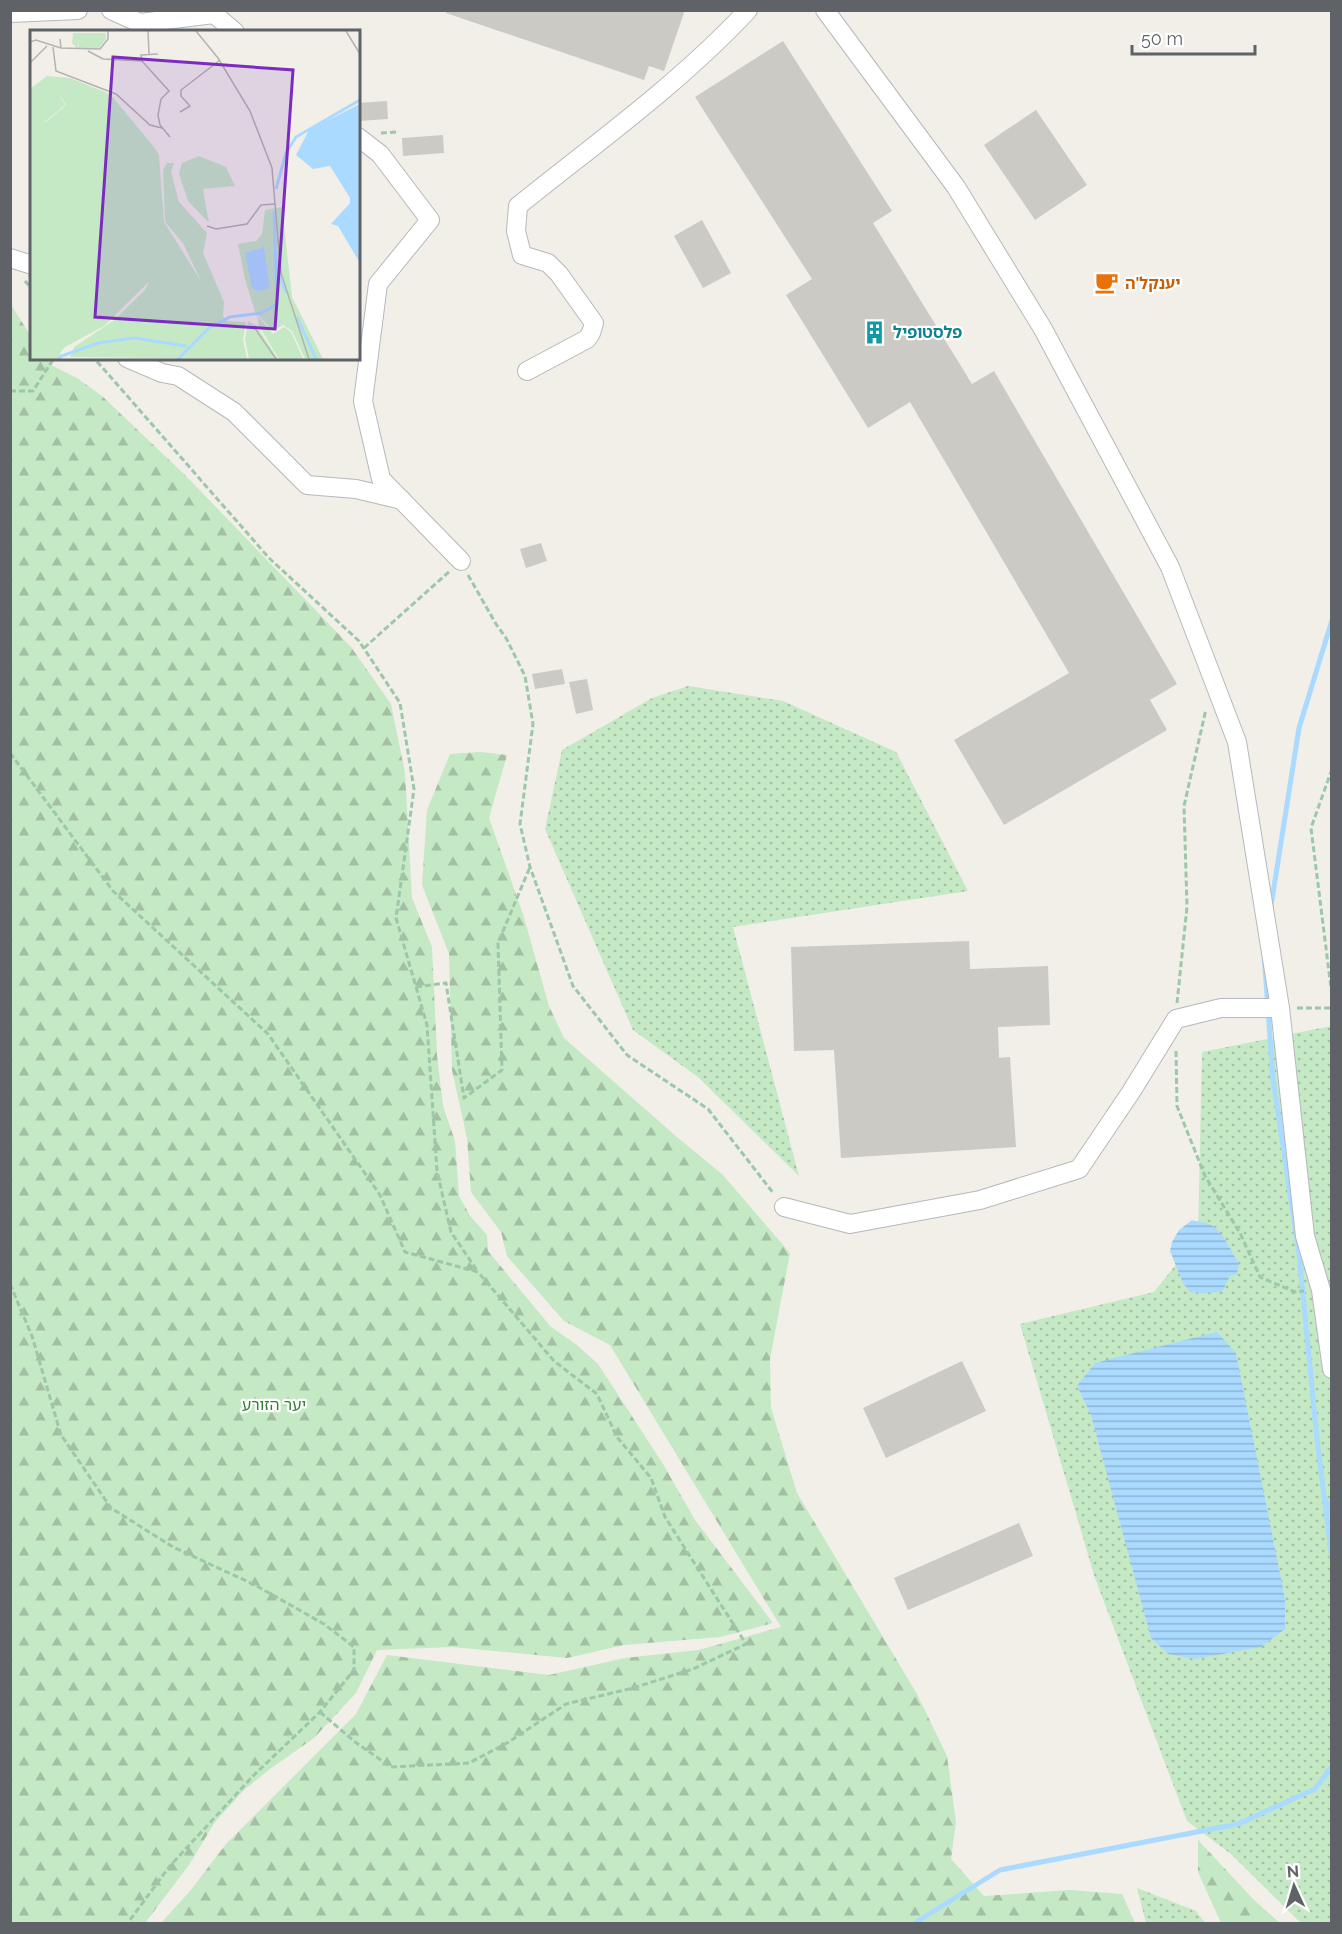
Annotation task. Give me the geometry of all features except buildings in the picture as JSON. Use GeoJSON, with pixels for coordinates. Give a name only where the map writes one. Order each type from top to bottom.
{"type":"FeatureCollection","features":[{"type":"Feature","properties":{"kind":"street"},"geometry":{"type":"LineString","coordinates":[[10,13],[78,10]]}},
{"type":"Feature","properties":{"kind":"street"},"geometry":{"type":"LineString","coordinates":[[111,10],[140,23],[214,12],[233,30]]}},
{"type":"Feature","properties":{"kind":"street"},"geometry":{"type":"LineString","coordinates":[[527,371],[587,339],[594,323],[559,274],[548,264],[522,255],[516,231],[518,206],[672,82],[717,43],[748,10]]}},
{"type":"Feature","properties":{"kind":"street"},"geometry":{"type":"LineString","coordinates":[[825,10],[956,187],[1044,328],[1170,567],[1237,742],[1280,1008],[1305,1236],[1321,1290],[1332,1369]]}},
{"type":"Feature","properties":{"kind":"street"},"geometry":{"type":"LineString","coordinates":[[360,139],[380,154],[430,220],[378,284],[363,401],[381,479],[461,561]]}},
{"type":"Feature","properties":{"kind":"street"},"geometry":{"type":"LineString","coordinates":[[10,258],[30,264]]}},
{"type":"Feature","properties":{"kind":"street"},"geometry":{"type":"LineString","coordinates":[[132,360],[162,373],[178,376],[234,412],[307,485],[356,489],[402,500]]}},
{"type":"Feature","properties":{"kind":"street"},"geometry":{"type":"LineString","coordinates":[[784,1207],[850,1224],[980,1200],[1079,1169],[1131,1092],[1176,1019],[1221,1008],[1280,1008]]}},
{"type":"Feature","properties":{"kind":"path"},"geometry":{"type":"LineString","coordinates":[[10,391],[33,391],[53,360]]}},
{"type":"Feature","properties":{"kind":"path"},"geometry":{"type":"LineString","coordinates":[[96,360],[268,558],[359,640],[400,703],[414,789],[396,918],[427,1025],[437,1171],[451,1232],[478,1272],[554,1362],[597,1394],[617,1437],[651,1479],[665,1516],[746,1644],[693,1669],[633,1688],[567,1704],[507,1743],[469,1763],[391,1767],[355,1742],[320,1712]]}},
{"type":"Feature","properties":{"kind":"path"},"geometry":{"type":"LineString","coordinates":[[364,648],[461,561],[506,638],[525,676],[533,724],[519,824],[530,867],[573,986],[627,1055],[708,1109],[784,1207]]}},
{"type":"Feature","properties":{"kind":"path"},"geometry":{"type":"LineString","coordinates":[[1213,678],[1184,806],[1186,907],[1176,1019],[1177,1106],[1205,1176],[1240,1233],[1260,1277],[1295,1292]]}},
{"type":"Feature","properties":{"kind":"path"},"geometry":{"type":"LineString","coordinates":[[10,753],[113,891],[268,1034],[380,1195],[405,1252],[478,1272]]}},
{"type":"Feature","properties":{"kind":"path"},"geometry":{"type":"LineString","coordinates":[[1332,769],[1311,828],[1332,996]]}},
{"type":"Feature","properties":{"kind":"path"},"geometry":{"type":"LineString","coordinates":[[416,987],[446,983],[464,1098],[502,1070],[498,943],[530,867]]}},
{"type":"Feature","properties":{"kind":"path"},"geometry":{"type":"LineString","coordinates":[[1280,1008],[1332,1008]]}},
{"type":"Feature","properties":{"kind":"path"},"geometry":{"type":"LineString","coordinates":[[10,1284],[32,1336],[61,1435],[111,1508],[173,1546],[255,1585],[324,1624],[354,1647],[354,1671],[320,1712],[254,1775],[169,1867],[127,1923]]}},
{"type":"Feature","properties":{"kind":"green space","name":"יער הזורע"},"geometry":{"type":"Polygon","coordinates":[[[11,305],[30,334],[30,360],[47,360],[51,365],[77,378],[102,396],[184,474],[351,647],[391,704],[405,773],[412,898],[432,947],[437,1055],[443,1106],[455,1141],[459,1196],[471,1217],[487,1235],[488,1251],[551,1327],[577,1345],[598,1364],[663,1464],[695,1520],[773,1623],[720,1637],[624,1645],[567,1658],[453,1647],[377,1650],[356,1693],[314,1738],[244,1790],[215,1822],[189,1865],[145,1923],[11,1923],[11,305]]]}},
{"type":"Feature","properties":{"kind":"green space"},"geometry":{"type":"Polygon","coordinates":[[[688,686],[783,701],[896,752],[968,891],[733,927],[799,1176],[698,1077],[633,1030],[545,829],[562,750],[652,698],[688,686]]]}},
{"type":"Feature","properties":{"kind":"green space"},"geometry":{"type":"Polygon","coordinates":[[[480,752],[507,755],[489,818],[523,914],[549,1006],[564,1038],[722,1174],[790,1253],[770,1359],[771,1408],[797,1493],[917,1694],[947,1756],[956,1822],[951,1859],[984,1896],[1070,1890],[1122,1894],[1135,1923],[161,1923],[190,1891],[226,1844],[356,1714],[387,1655],[549,1675],[625,1658],[699,1650],[781,1627],[610,1345],[564,1321],[507,1256],[501,1232],[471,1192],[467,1138],[452,1070],[449,954],[422,885],[427,810],[450,754],[480,752]]]}},
{"type":"Feature","properties":{"kind":"green space"},"geometry":{"type":"Polygon","coordinates":[[[1331,1026],[1331,1923],[1301,1923],[1231,1854],[1187,1821],[1095,1578],[1020,1324],[1154,1292],[1198,1237],[1202,1052],[1331,1026]]]}},
{"type":"Feature","properties":{"kind":"green space"},"geometry":{"type":"Polygon","coordinates":[[[1198,1840],[1254,1900],[1280,1923],[1221,1923],[1198,1872],[1198,1840]]]}},
{"type":"Feature","properties":{"kind":"green space"},"geometry":{"type":"Polygon","coordinates":[[[1137,1888],[1196,1911],[1205,1923],[1146,1923],[1137,1888]]]}},
{"type":"Feature","properties":{"kind":"water"},"geometry":{"type":"Polygon","coordinates":[[[1192,1220],[1216,1228],[1239,1263],[1237,1274],[1230,1276],[1222,1292],[1190,1292],[1183,1283],[1170,1251],[1179,1230],[1192,1220]]]}},
{"type":"Feature","properties":{"kind":"water"},"geometry":{"type":"Polygon","coordinates":[[[1217,1332],[1236,1353],[1285,1599],[1285,1629],[1261,1647],[1195,1659],[1168,1654],[1151,1638],[1091,1415],[1077,1386],[1095,1363],[1217,1332]]]}},
{"type":"Feature","properties":{"kind":"waterway"},"geometry":{"type":"LineString","coordinates":[[1271,906],[1299,728],[1332,620]]}},
{"type":"Feature","properties":{"kind":"waterway"},"geometry":{"type":"LineString","coordinates":[[1264,953],[1273,1079],[1299,1254],[1317,1439],[1332,1560]]}},
{"type":"Feature","properties":{"kind":"waterway"},"geometry":{"type":"LineString","coordinates":[[1326,1500],[1332,1513]]}},
{"type":"Feature","properties":{"kind":"waterway"},"geometry":{"type":"LineString","coordinates":[[913,1924],[1000,1870],[1238,1824],[1315,1789],[1332,1766]]}},
{"type":"Feature","properties":{"kind":"place","name":"יענקל'ה"},"geometry":{"type":"Point","coordinates":[1107,283]}},
{"type":"Feature","properties":{"kind":"place","name":"פלסטופיל"},"geometry":{"type":"Point","coordinates":[875,332]}}]}
